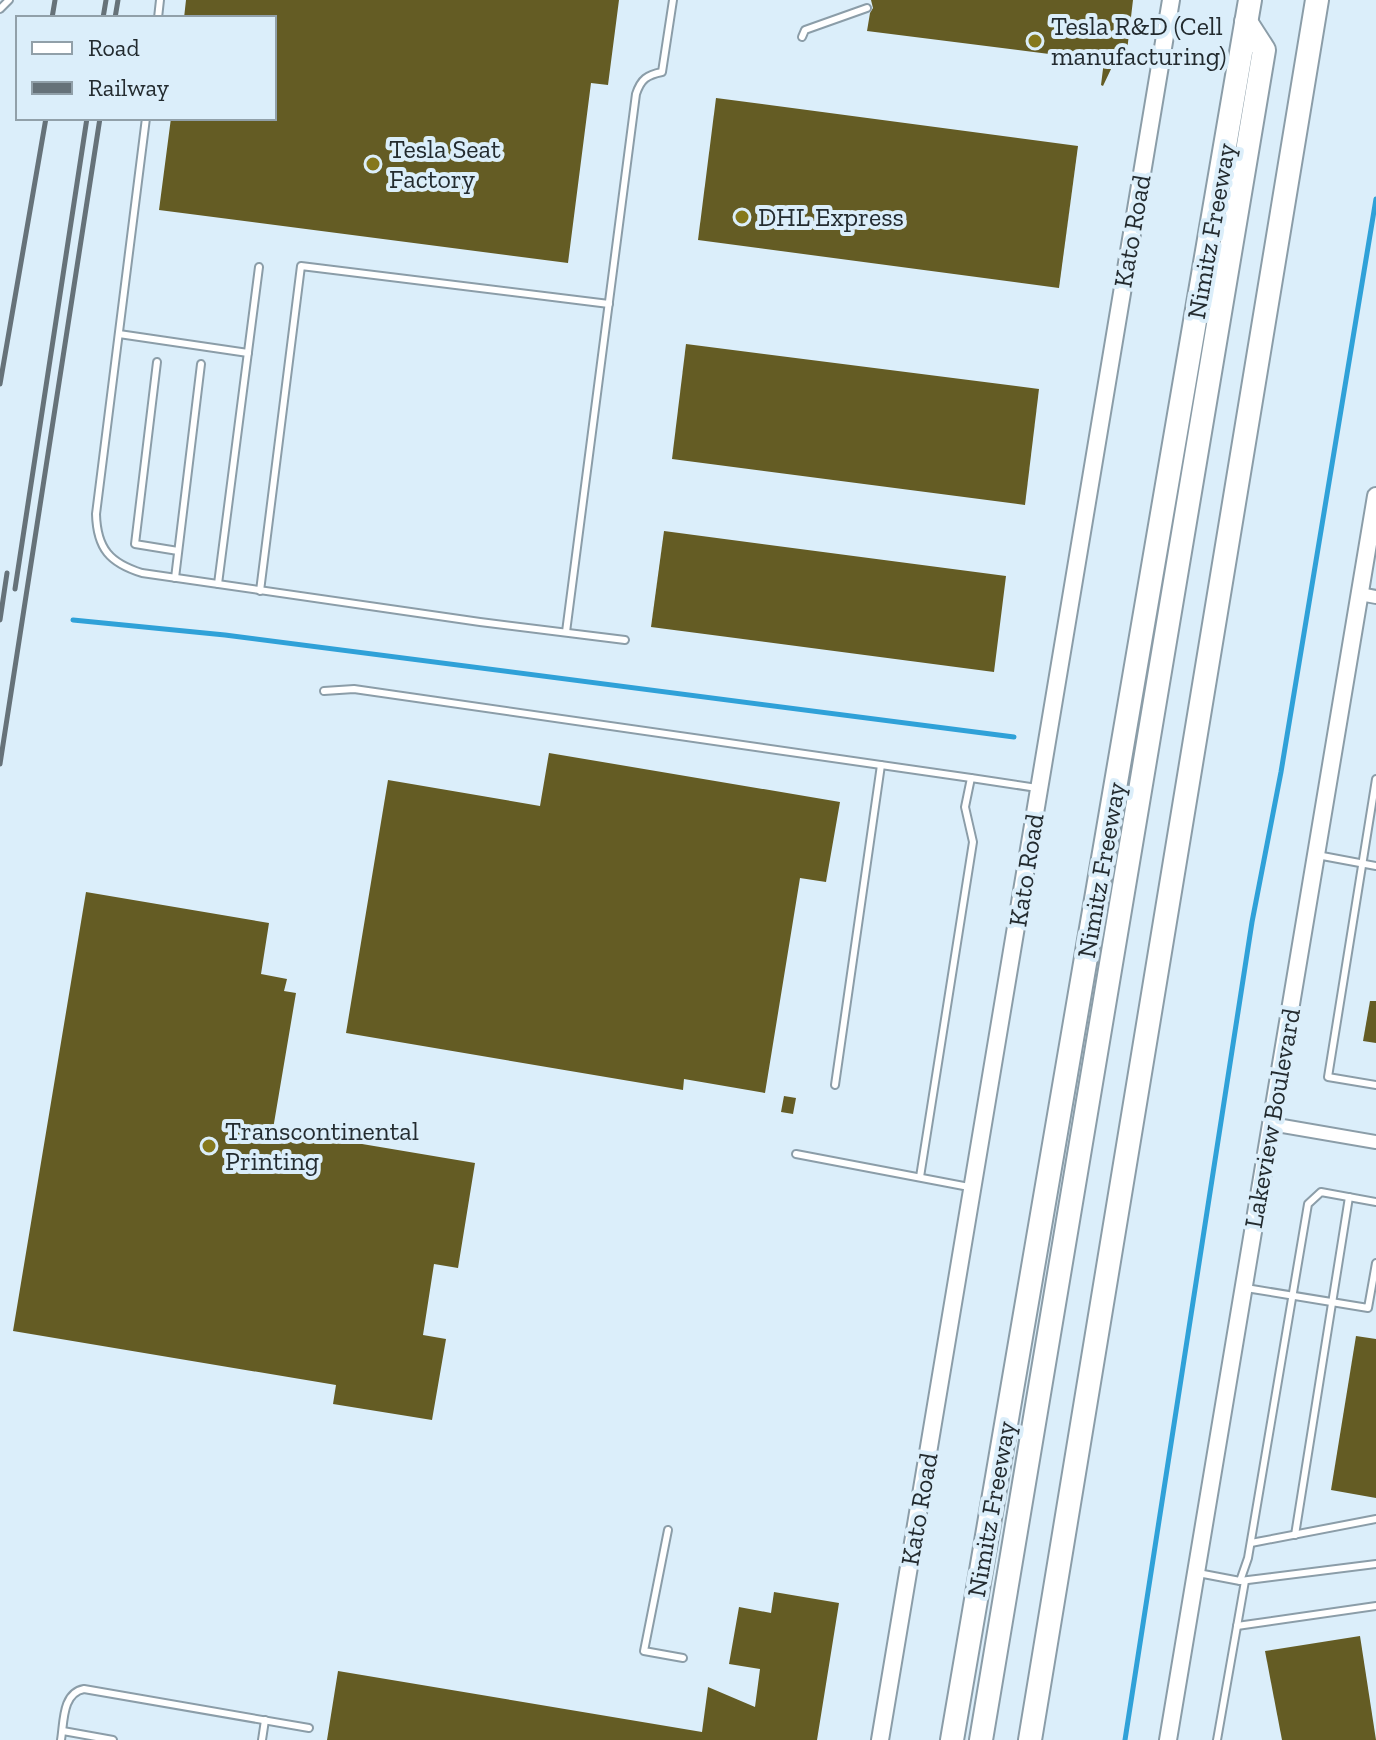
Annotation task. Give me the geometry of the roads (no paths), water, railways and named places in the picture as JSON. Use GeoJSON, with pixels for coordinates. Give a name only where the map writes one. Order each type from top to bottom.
{"type":"FeatureCollection","features":[{"type":"Feature","properties":{"kind":"highway"},"geometry":{"type":"LineString","coordinates":[[1030,1740],[1317,0]]}},
{"type":"Feature","properties":{"kind":"highway"},"geometry":{"type":"LineString","coordinates":[[981,1740],[1264,50],[1248,11]]}},
{"type":"Feature","properties":{"kind":"highway","name":"Nimitz Freeway"},"geometry":{"type":"LineString","coordinates":[[952,1740],[1248,11]]}},
{"type":"Feature","properties":{"kind":"street","name":"Kato Road"},"geometry":{"type":"LineString","coordinates":[[880,1740],[1171,0]]}},
{"type":"Feature","properties":{"kind":"street","name":"Lakeview Boulevard"},"geometry":{"type":"LineString","coordinates":[[1168,1740],[1316,855],[1368,596],[1376,496]]}},
{"type":"Feature","properties":{"kind":"street"},"geometry":{"type":"LineString","coordinates":[[1271,1124],[1376,1142]]}},
{"type":"Feature","properties":{"kind":"lane"},"geometry":{"type":"LineString","coordinates":[[0,9],[9,0]]}},
{"type":"Feature","properties":{"kind":"lane"},"geometry":{"type":"LineString","coordinates":[[566,632],[636,94],[646,76],[662,72],[673,0]]}},
{"type":"Feature","properties":{"kind":"lane"},"geometry":{"type":"LineString","coordinates":[[802,37],[805,30],[867,8]]}},
{"type":"Feature","properties":{"kind":"lane"},"geometry":{"type":"LineString","coordinates":[[146,120],[96,514],[96,533],[112,560],[142,573],[625,640]]}},
{"type":"Feature","properties":{"kind":"lane"},"geometry":{"type":"LineString","coordinates":[[260,591],[301,266],[609,304]]}},
{"type":"Feature","properties":{"kind":"lane"},"geometry":{"type":"LineString","coordinates":[[218,584],[259,267]]}},
{"type":"Feature","properties":{"kind":"lane"},"geometry":{"type":"LineString","coordinates":[[119,334],[248,353]]}},
{"type":"Feature","properties":{"kind":"lane"},"geometry":{"type":"LineString","coordinates":[[157,362],[135,544],[178,551]]}},
{"type":"Feature","properties":{"kind":"lane"},"geometry":{"type":"LineString","coordinates":[[175,578],[201,364]]}},
{"type":"Feature","properties":{"kind":"lane"},"geometry":{"type":"LineString","coordinates":[[324,691],[354,689],[1039,788]]}},
{"type":"Feature","properties":{"kind":"lane"},"geometry":{"type":"LineString","coordinates":[[835,1085],[881,765]]}},
{"type":"Feature","properties":{"kind":"lane"},"geometry":{"type":"LineString","coordinates":[[920,1177],[973,842],[965,807],[971,778]]}},
{"type":"Feature","properties":{"kind":"lane"},"geometry":{"type":"LineString","coordinates":[[1376,779],[1328,1077],[1376,1085]]}},
{"type":"Feature","properties":{"kind":"lane"},"geometry":{"type":"LineString","coordinates":[[1316,855],[1376,866]]}},
{"type":"Feature","properties":{"kind":"lane"},"geometry":{"type":"LineString","coordinates":[[796,1154],[973,1188]]}},
{"type":"Feature","properties":{"kind":"lane"},"geometry":{"type":"LineString","coordinates":[[1217,1740],[1308,1204],[1321,1192],[1376,1202]]}},
{"type":"Feature","properties":{"kind":"lane"},"geometry":{"type":"LineString","coordinates":[[1295,1535],[1349,1197]]}},
{"type":"Feature","properties":{"kind":"lane"},"geometry":{"type":"LineString","coordinates":[[1243,1287],[1368,1308],[1376,1263]]}},
{"type":"Feature","properties":{"kind":"lane"},"geometry":{"type":"LineString","coordinates":[[1251,1543],[1376,1519]]}},
{"type":"Feature","properties":{"kind":"lane"},"geometry":{"type":"LineString","coordinates":[[668,1530],[644,1651],[683,1658]]}},
{"type":"Feature","properties":{"kind":"lane"},"geometry":{"type":"LineString","coordinates":[[1196,1572],[1242,1581],[1376,1564]]}},
{"type":"Feature","properties":{"kind":"lane"},"geometry":{"type":"LineString","coordinates":[[1237,1626],[1376,1606]]}},
{"type":"Feature","properties":{"kind":"lane"},"geometry":{"type":"LineString","coordinates":[[61,1740],[68,1700],[77,1690],[84,1689],[309,1728]]}},
{"type":"Feature","properties":{"kind":"lane"},"geometry":{"type":"LineString","coordinates":[[262,1740],[265,1720]]}},
{"type":"Feature","properties":{"kind":"lane"},"geometry":{"type":"LineString","coordinates":[[63,1731],[113,1740]]}},
{"type":"Feature","properties":{"kind":"waterway"},"geometry":{"type":"LineString","coordinates":[[1125,1740],[1252,922],[1281,772],[1376,199]]}},
{"type":"Feature","properties":{"kind":"waterway"},"geometry":{"type":"LineString","coordinates":[[73,620],[225,635],[1014,737]]}},
{"type":"Feature","properties":{"kind":"railway"},"geometry":{"type":"LineString","coordinates":[[52,16],[55,0]]}},
{"type":"Feature","properties":{"kind":"railway"},"geometry":{"type":"LineString","coordinates":[[103,16],[106,0]]}},
{"type":"Feature","properties":{"kind":"railway"},"geometry":{"type":"LineString","coordinates":[[115,16],[118,0]]}},
{"type":"Feature","properties":{"kind":"railway"},"geometry":{"type":"LineString","coordinates":[[0,384],[46,120]]}},
{"type":"Feature","properties":{"kind":"railway"},"geometry":{"type":"LineString","coordinates":[[15,589],[87,120]]}},
{"type":"Feature","properties":{"kind":"railway"},"geometry":{"type":"LineString","coordinates":[[0,764],[100,120]]}},
{"type":"Feature","properties":{"kind":"railway"},"geometry":{"type":"LineString","coordinates":[[0,620],[7,573]]}},
{"type":"Feature","properties":{"kind":"place","name":"Tesla R&D (Cell manufacturing)"},"geometry":{"type":"Point","coordinates":[1035,41]}},
{"type":"Feature","properties":{"kind":"place","name":"Tesla Seat Factory"},"geometry":{"type":"Point","coordinates":[373,164]}},
{"type":"Feature","properties":{"kind":"place","name":"DHL Express"},"geometry":{"type":"Point","coordinates":[742,217]}},
{"type":"Feature","properties":{"kind":"place","name":"Transcontinental Printing"},"geometry":{"type":"Point","coordinates":[209,1146]}}]}
